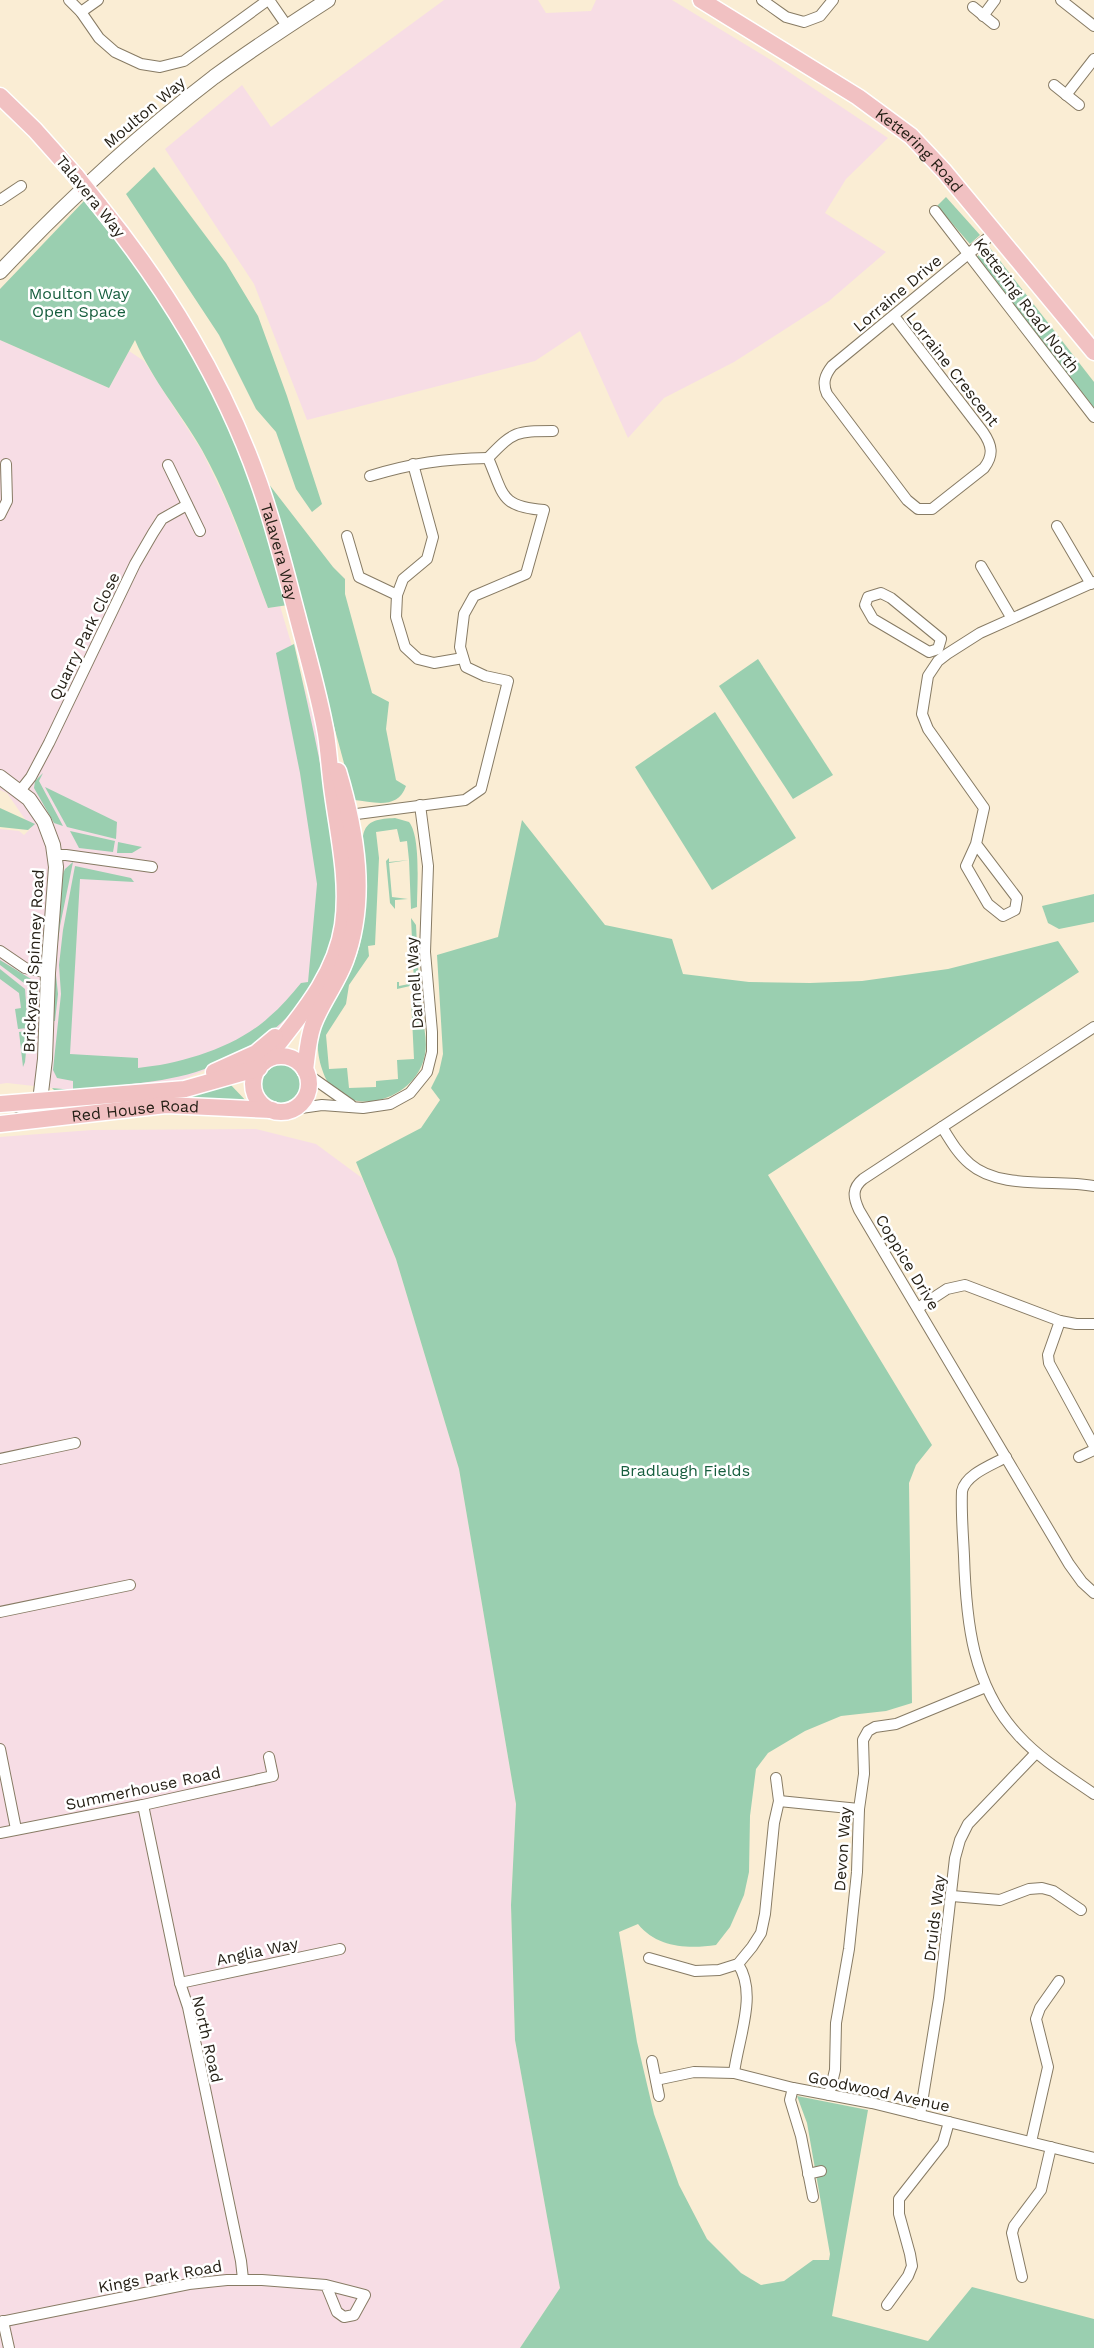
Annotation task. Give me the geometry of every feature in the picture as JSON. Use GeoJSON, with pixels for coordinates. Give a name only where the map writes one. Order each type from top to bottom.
{"type":"FeatureCollection","features":[{"type":"Feature","properties":{"kind":"main road","name":"Kettering Road"},"geometry":{"type":"LineString","coordinates":[[701,0],[858,97],[891,120],[927,151],[1094,352]]}},
{"type":"Feature","properties":{"kind":"main road","name":"Talavera Way"},"geometry":{"type":"LineString","coordinates":[[0,96],[36,130],[99,204],[134,249],[180,320],[227,406],[248,453],[283,562],[326,733],[344,884],[343,926],[329,969],[318,992],[262,1065]]}},
{"type":"Feature","properties":{"kind":"main road"},"geometry":{"type":"LineString","coordinates":[[262,1065],[254,1084],[255,1092],[258,1099],[272,1110],[286,1111],[294,1109],[306,1097],[309,1088],[306,1072],[312,1027],[345,961],[357,916],[357,870],[349,815],[326,733]]}},
{"type":"Feature","properties":{"kind":"main road"},"geometry":{"type":"LineString","coordinates":[[161,1092],[256,1053],[302,1013]]}},
{"type":"Feature","properties":{"kind":"main road"},"geometry":{"type":"LineString","coordinates":[[3,1104],[36,1104],[185,1089],[262,1065],[278,1056],[286,1056],[300,1063],[306,1072]]}},
{"type":"Feature","properties":{"kind":"main road","name":"Red House Road"},"geometry":{"type":"LineString","coordinates":[[6,1124],[166,1105],[272,1110]]}},
{"type":"Feature","properties":{"kind":"street"},"geometry":{"type":"LineString","coordinates":[[70,0],[99,38],[126,58],[151,66],[175,65],[195,54],[268,0],[287,26]]}},
{"type":"Feature","properties":{"kind":"street"},"geometry":{"type":"LineString","coordinates":[[81,12],[98,0]]}},
{"type":"Feature","properties":{"kind":"street","name":"Moulton Way"},"geometry":{"type":"LineString","coordinates":[[0,272],[76,195],[152,127],[215,77],[287,26],[328,0]]}},
{"type":"Feature","properties":{"kind":"street"},"geometry":{"type":"LineString","coordinates":[[762,0],[786,17],[804,22],[820,16],[833,0]]}},
{"type":"Feature","properties":{"kind":"street"},"geometry":{"type":"LineString","coordinates":[[983,16],[995,0]]}},
{"type":"Feature","properties":{"kind":"street"},"geometry":{"type":"LineString","coordinates":[[1061,0],[1094,26]]}},
{"type":"Feature","properties":{"kind":"street"},"geometry":{"type":"LineString","coordinates":[[972,8],[994,24]]}},
{"type":"Feature","properties":{"kind":"street"},"geometry":{"type":"LineString","coordinates":[[1066,95],[1094,59]]}},
{"type":"Feature","properties":{"kind":"street"},"geometry":{"type":"LineString","coordinates":[[1054,85],[1079,105]]}},
{"type":"Feature","properties":{"kind":"street"},"geometry":{"type":"LineString","coordinates":[[0,200],[21,186]]}},
{"type":"Feature","properties":{"kind":"street","name":"Kettering Road North"},"geometry":{"type":"LineString","coordinates":[[935,211],[1094,417]]}},
{"type":"Feature","properties":{"kind":"street","name":"Lorraine Drive"},"geometry":{"type":"LineString","coordinates":[[824,382],[832,366],[995,232]]}},
{"type":"Feature","properties":{"kind":"street","name":"Lorraine Crescent"},"geometry":{"type":"LineString","coordinates":[[824,382],[827,394],[907,500],[918,509],[932,509],[939,506],[984,468],[990,456],[989,441],[894,316]]}},
{"type":"Feature","properties":{"kind":"street"},"geometry":{"type":"LineString","coordinates":[[370,476],[413,464],[456,459],[488,458],[508,436],[523,431],[553,431]]}},
{"type":"Feature","properties":{"kind":"street"},"geometry":{"type":"LineString","coordinates":[[349,815],[465,800],[481,789],[508,681],[485,676],[466,667],[460,647],[464,614],[474,596],[526,574],[544,510],[521,508],[506,500],[488,458]]}},
{"type":"Feature","properties":{"kind":"street"},"geometry":{"type":"LineString","coordinates":[[0,515],[7,501],[6,464]]}},
{"type":"Feature","properties":{"kind":"street"},"geometry":{"type":"LineString","coordinates":[[413,464],[433,537],[427,559],[403,580],[397,595],[396,617],[405,647],[418,659],[434,663],[463,658]]}},
{"type":"Feature","properties":{"kind":"street"},"geometry":{"type":"LineString","coordinates":[[168,465],[200,532]]}},
{"type":"Feature","properties":{"kind":"street","name":"Quarry Park Close"},"geometry":{"type":"LineString","coordinates":[[20,791],[31,776],[49,742],[135,564],[152,533],[162,519],[187,506]]}},
{"type":"Feature","properties":{"kind":"street"},"geometry":{"type":"LineString","coordinates":[[976,844],[1017,898],[1015,910],[1003,916],[988,904],[966,866],[976,844],[984,808],[928,730],[922,714],[928,676],[942,651],[941,639],[891,598],[881,593],[868,597],[865,605],[873,619],[929,652],[942,651],[1011,617],[1092,583],[1057,526]]}},
{"type":"Feature","properties":{"kind":"street"},"geometry":{"type":"LineString","coordinates":[[347,536],[359,577],[397,595]]}},
{"type":"Feature","properties":{"kind":"street"},"geometry":{"type":"LineString","coordinates":[[981,566],[1011,617]]}},
{"type":"Feature","properties":{"kind":"street","name":"Brickyard Spinney Road"},"geometry":{"type":"LineString","coordinates":[[0,777],[20,791],[44,820],[50,832],[55,855],[56,881],[48,972],[45,1036],[36,1104]]}},
{"type":"Feature","properties":{"kind":"street","name":"Darnell Way"},"geometry":{"type":"LineString","coordinates":[[294,1109],[322,1105],[380,1107],[402,1099],[419,1084],[431,1062],[432,1032],[425,937],[428,866],[420,805]]}},
{"type":"Feature","properties":{"kind":"street"},"geometry":{"type":"LineString","coordinates":[[55,855],[152,867]]}},
{"type":"Feature","properties":{"kind":"street"},"geometry":{"type":"LineString","coordinates":[[0,951],[25,968],[48,972]]}},
{"type":"Feature","properties":{"kind":"street","name":"Coppice Drive"},"geometry":{"type":"LineString","coordinates":[[1094,1027],[863,1179],[854,1191],[859,1210],[1070,1564],[1082,1582],[1094,1593]]}},
{"type":"Feature","properties":{"kind":"street"},"geometry":{"type":"LineString","coordinates":[[3,1104],[27,1096],[35,1080],[45,1036]]}},
{"type":"Feature","properties":{"kind":"street"},"geometry":{"type":"LineString","coordinates":[[306,1072],[354,1107]]}},
{"type":"Feature","properties":{"kind":"street"},"geometry":{"type":"LineString","coordinates":[[35,1080],[36,1104],[40,1118],[50,1119]]}},
{"type":"Feature","properties":{"kind":"street"},"geometry":{"type":"LineString","coordinates":[[6,1124],[30,1115],[36,1104]]}},
{"type":"Feature","properties":{"kind":"street"},"geometry":{"type":"LineString","coordinates":[[942,1127],[964,1159],[975,1168],[991,1176],[1006,1180],[1094,1186]]}},
{"type":"Feature","properties":{"kind":"street"},"geometry":{"type":"LineString","coordinates":[[918,1308],[947,1289],[964,1285],[1060,1321],[1076,1324],[1094,1324]]}},
{"type":"Feature","properties":{"kind":"street"},"geometry":{"type":"LineString","coordinates":[[1060,1321],[1048,1355],[1049,1363],[1094,1448],[1079,1457]]}},
{"type":"Feature","properties":{"kind":"street"},"geometry":{"type":"LineString","coordinates":[[0,1459],[75,1443]]}},
{"type":"Feature","properties":{"kind":"street"},"geometry":{"type":"LineString","coordinates":[[1006,1456],[967,1481],[962,1491],[967,1617],[973,1650],[986,1687],[1007,1722],[1036,1753],[1094,1794]]}},
{"type":"Feature","properties":{"kind":"street"},"geometry":{"type":"LineString","coordinates":[[0,1612],[130,1585]]}},
{"type":"Feature","properties":{"kind":"street","name":"Devon Way"},"geometry":{"type":"LineString","coordinates":[[829,2094],[835,2070],[836,2023],[849,1949],[857,1872],[859,1809],[864,1774],[862,1750],[864,1740],[868,1730],[896,1724],[986,1687]]}},
{"type":"Feature","properties":{"kind":"street"},"geometry":{"type":"LineString","coordinates":[[0,1749],[16,1830]]}},
{"type":"Feature","properties":{"kind":"street","name":"Druids Way"},"geometry":{"type":"LineString","coordinates":[[920,2115],[934,2036],[956,1858],[963,1832],[1036,1753]]}},
{"type":"Feature","properties":{"kind":"street","name":"Summerhouse Road"},"geometry":{"type":"LineString","coordinates":[[0,1833],[143,1805],[273,1776],[269,1758]]}},
{"type":"Feature","properties":{"kind":"street"},"geometry":{"type":"LineString","coordinates":[[649,1958],[695,1971],[719,1970],[738,1964],[761,1933],[767,1899],[774,1824],[779,1801],[776,1778]]}},
{"type":"Feature","properties":{"kind":"street"},"geometry":{"type":"LineString","coordinates":[[779,1801],[859,1809]]}},
{"type":"Feature","properties":{"kind":"street","name":"North Road"},"geometry":{"type":"LineString","coordinates":[[143,1805],[180,1983],[188,2008],[243,2279]]}},
{"type":"Feature","properties":{"kind":"street"},"geometry":{"type":"LineString","coordinates":[[952,1896],[1000,1900],[1029,1889],[1042,1888],[1053,1891],[1081,1910]]}},
{"type":"Feature","properties":{"kind":"street","name":"Anglia Way"},"geometry":{"type":"LineString","coordinates":[[180,1983],[340,1949]]}},
{"type":"Feature","properties":{"kind":"street"},"geometry":{"type":"LineString","coordinates":[[734,2073],[748,1993],[745,1974],[738,1964]]}},
{"type":"Feature","properties":{"kind":"street"},"geometry":{"type":"LineString","coordinates":[[1031,2142],[1048,2067],[1036,2019],[1040,2008],[1059,1981]]}},
{"type":"Feature","properties":{"kind":"street"},"geometry":{"type":"LineString","coordinates":[[652,2061],[659,2096]]}},
{"type":"Feature","properties":{"kind":"street","name":"Goodwood Avenue"},"geometry":{"type":"LineString","coordinates":[[656,2080],[694,2072],[734,2073],[793,2088],[829,2094],[920,2115],[1094,2158]]}},
{"type":"Feature","properties":{"kind":"street"},"geometry":{"type":"LineString","coordinates":[[793,2088],[790,2100],[801,2136],[813,2197]]}},
{"type":"Feature","properties":{"kind":"street"},"geometry":{"type":"LineString","coordinates":[[887,2305],[908,2276],[912,2266],[899,2214],[899,2199],[943,2143],[949,2122]]}},
{"type":"Feature","properties":{"kind":"street"},"geometry":{"type":"LineString","coordinates":[[1022,2277],[1012,2233],[1014,2226],[1041,2190],[1051,2148]]}},
{"type":"Feature","properties":{"kind":"street"},"geometry":{"type":"LineString","coordinates":[[808,2174],[821,2171]]}},
{"type":"Feature","properties":{"kind":"street","name":"Kings Park Road"},"geometry":{"type":"LineString","coordinates":[[1,2322],[189,2284],[243,2279],[326,2285]]}},
{"type":"Feature","properties":{"kind":"street"},"geometry":{"type":"LineString","coordinates":[[1,2322],[9,2348]]}},
{"type":"Feature","properties":{"kind":"shaded area"},"geometry":{"type":"Polygon","coordinates":[[[444,0],[538,0],[546,13],[591,11],[596,0],[672,0],[771,60],[888,138],[846,179],[825,213],[886,252],[829,301],[734,362],[664,398],[628,438],[580,331],[535,361],[307,420],[254,284],[165,149],[242,85],[271,127],[444,0]]]}},
{"type":"Feature","properties":{"kind":"shaded area"},"geometry":{"type":"Polygon","coordinates":[[[0,340],[109,388],[129,351],[144,361],[202,451],[228,505],[268,608],[280,606],[315,723],[339,872],[300,1013],[253,1050],[160,1089],[116,1095],[7,1083],[0,1084],[0,829],[19,831],[24,835],[31,828],[7,793],[0,790],[0,340]]]}},
{"type":"Feature","properties":{"kind":"shaded area"},"geometry":{"type":"Polygon","coordinates":[[[256,1129],[316,1144],[362,1178],[396,1259],[459,1469],[516,1804],[511,1905],[515,2040],[560,2288],[520,2348],[0,2348],[0,1137],[92,1130],[256,1129]]]}},
{"type":"Feature","properties":{"kind":"green space"},"geometry":{"type":"Polygon","coordinates":[[[154,167],[226,263],[258,316],[287,396],[322,504],[312,512],[296,489],[276,432],[256,409],[219,335],[126,194],[154,167]]]}},
{"type":"Feature","properties":{"kind":"green space"},"geometry":{"type":"Polygon","coordinates":[[[946,197],[980,235],[970,244],[937,206],[946,197]]]}},
{"type":"Feature","properties":{"kind":"green space","name":"Moulton Way Open Space"},"geometry":{"type":"Polygon","coordinates":[[[84,201],[146,279],[208,383],[231,432],[259,502],[288,605],[268,608],[238,528],[212,469],[194,436],[158,383],[135,340],[109,388],[0,340],[0,289],[84,201]]]}},
{"type":"Feature","properties":{"kind":"green space"},"geometry":{"type":"Polygon","coordinates":[[[990,248],[1094,382],[1094,408],[976,257],[990,248]]]}},
{"type":"Feature","properties":{"kind":"green space"},"geometry":{"type":"Polygon","coordinates":[[[268,483],[333,567],[345,579],[345,594],[372,693],[389,702],[386,729],[396,780],[406,786],[402,794],[391,802],[377,803],[354,800],[268,483]]]}},
{"type":"Feature","properties":{"kind":"green space"},"geometry":{"type":"Polygon","coordinates":[[[294,644],[324,783],[339,876],[340,912],[338,923],[330,950],[319,974],[305,997],[288,1017],[246,1049],[222,1062],[179,1077],[58,1094],[52,1088],[73,1090],[73,1081],[57,1078],[53,1070],[61,994],[59,965],[63,930],[75,866],[131,878],[134,882],[80,879],[70,1054],[138,1058],[138,1068],[172,1063],[190,1058],[225,1045],[256,1028],[278,1009],[301,983],[308,982],[317,884],[300,773],[276,653],[294,644]]]}},
{"type":"Feature","properties":{"kind":"green space"},"geometry":{"type":"Polygon","coordinates":[[[758,659],[833,775],[793,799],[719,686],[758,659]]]}},
{"type":"Feature","properties":{"kind":"green space"},"geometry":{"type":"Polygon","coordinates":[[[715,712],[796,838],[712,890],[635,767],[715,712]]]}},
{"type":"Feature","properties":{"kind":"green space"},"geometry":{"type":"Polygon","coordinates":[[[43,773],[39,781],[63,826],[54,823],[34,788],[35,781],[43,773]]]}},
{"type":"Feature","properties":{"kind":"green space"},"geometry":{"type":"Polygon","coordinates":[[[45,787],[117,822],[116,839],[67,827],[45,787]]]}},
{"type":"Feature","properties":{"kind":"green space"},"geometry":{"type":"Polygon","coordinates":[[[0,808],[35,824],[28,830],[0,827],[0,808]]]}},
{"type":"Feature","properties":{"kind":"green space"},"geometry":{"type":"Polygon","coordinates":[[[395,818],[409,822],[413,829],[418,863],[417,907],[411,909],[407,841],[400,842],[397,829],[376,832],[379,858],[375,945],[368,946],[369,956],[349,985],[346,1004],[326,1035],[329,1069],[347,1068],[349,1088],[376,1087],[376,1081],[398,1079],[397,1060],[414,1059],[411,998],[420,1002],[426,1047],[423,1062],[415,1077],[403,1089],[388,1097],[372,1101],[357,1101],[342,1096],[330,1085],[319,1060],[318,1033],[322,1020],[348,977],[359,947],[365,900],[363,836],[365,830],[374,821],[395,818]]]}},
{"type":"Feature","properties":{"kind":"green space","name":"Bradlaugh Fields"},"geometry":{"type":"Polygon","coordinates":[[[522,820],[605,925],[672,939],[683,974],[749,982],[810,983],[862,981],[948,969],[1058,941],[1079,972],[768,1175],[932,1445],[916,1465],[909,1483],[912,1703],[886,1711],[841,1716],[805,1731],[768,1753],[756,1769],[750,1816],[749,1872],[744,1895],[730,1927],[716,1945],[695,1947],[674,1945],[654,1938],[638,1924],[619,1932],[637,2042],[654,2114],[679,2185],[707,2239],[741,2273],[761,2285],[784,2281],[813,2260],[829,2260],[830,2254],[807,2123],[797,2096],[868,2110],[832,2316],[928,2341],[972,2287],[1094,2319],[1094,2348],[520,2348],[560,2288],[515,2040],[511,1905],[516,1804],[459,1469],[396,1259],[356,1162],[421,1128],[440,1100],[431,1088],[439,1072],[443,1054],[437,955],[498,937],[522,820]]]}},
{"type":"Feature","properties":{"kind":"green space"},"geometry":{"type":"Polygon","coordinates":[[[70,831],[115,841],[113,852],[79,848],[70,831]]]}},
{"type":"Feature","properties":{"kind":"green space"},"geometry":{"type":"Polygon","coordinates":[[[118,842],[142,847],[132,853],[117,853],[118,842]]]}},
{"type":"Feature","properties":{"kind":"green space"},"geometry":{"type":"Polygon","coordinates":[[[389,858],[389,862],[409,860],[389,863],[392,897],[408,899],[395,900],[395,909],[390,903],[386,861],[389,858]]]}},
{"type":"Feature","properties":{"kind":"green space"},"geometry":{"type":"Polygon","coordinates":[[[73,862],[60,926],[55,966],[58,994],[55,1021],[53,1021],[55,990],[53,966],[62,876],[65,869],[73,862]]]}},
{"type":"Feature","properties":{"kind":"green space"},"geometry":{"type":"Polygon","coordinates":[[[1094,894],[1094,922],[1059,929],[1048,923],[1042,906],[1094,894]]]}},
{"type":"Feature","properties":{"kind":"green space"},"geometry":{"type":"Polygon","coordinates":[[[411,918],[416,925],[419,984],[397,989],[397,982],[399,982],[399,986],[414,983],[411,918]]]}},
{"type":"Feature","properties":{"kind":"green space"},"geometry":{"type":"Polygon","coordinates":[[[0,960],[31,979],[28,986],[0,965],[0,960]]]}},
{"type":"Feature","properties":{"kind":"green space"},"geometry":{"type":"Polygon","coordinates":[[[0,969],[25,989],[28,1028],[18,1029],[15,1009],[21,1008],[19,993],[0,979],[0,969]]]}},
{"type":"Feature","properties":{"kind":"green space"},"geometry":{"type":"Polygon","coordinates":[[[35,984],[38,991],[36,1021],[32,1022],[30,992],[35,984]]]}},
{"type":"Feature","properties":{"kind":"green space"},"geometry":{"type":"Polygon","coordinates":[[[28,1031],[25,1062],[23,1067],[19,1032],[28,1031]]]}},
{"type":"Feature","properties":{"kind":"green space"},"geometry":{"type":"Polygon","coordinates":[[[282,1063],[297,1069],[303,1084],[297,1099],[282,1105],[267,1099],[261,1084],[267,1069],[282,1063]]]}},
{"type":"Feature","properties":{"kind":"green space"},"geometry":{"type":"Polygon","coordinates":[[[228,1082],[250,1105],[186,1100],[185,1093],[228,1082]]]}}]}
